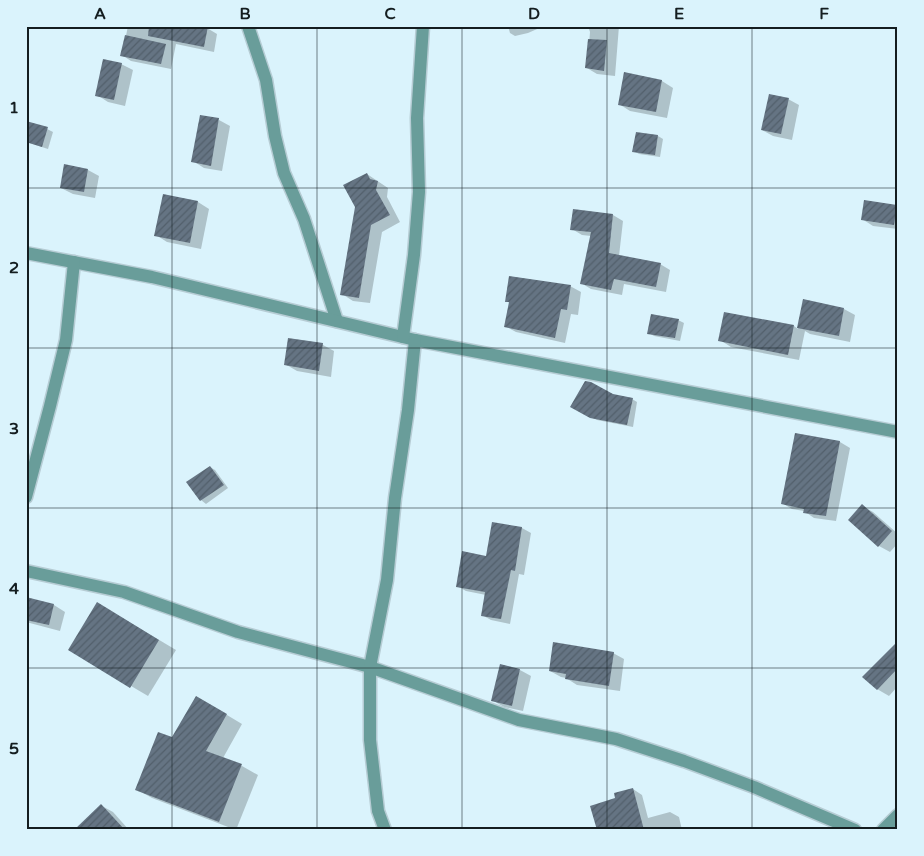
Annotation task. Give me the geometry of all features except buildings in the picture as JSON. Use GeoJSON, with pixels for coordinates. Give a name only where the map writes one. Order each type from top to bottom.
{"type":"FeatureCollection","features":[{"type":"Feature","properties":{"kind":"street"},"geometry":{"type":"LineString","coordinates":[[248,26],[266,80],[275,136],[284,172],[304,219],[337,321]]}},
{"type":"Feature","properties":{"kind":"street"},"geometry":{"type":"LineString","coordinates":[[402,337],[414,255],[418,192],[417,118],[423,26]]}},
{"type":"Feature","properties":{"kind":"street"},"geometry":{"type":"LineString","coordinates":[[26,252],[152,277],[416,340],[898,432]]}},
{"type":"Feature","properties":{"kind":"street"},"geometry":{"type":"LineString","coordinates":[[26,497],[66,340],[74,262]]}},
{"type":"Feature","properties":{"kind":"street"},"geometry":{"type":"LineString","coordinates":[[385,830],[378,811],[370,740],[370,668],[387,580],[395,498],[416,340]]}},
{"type":"Feature","properties":{"kind":"street"},"geometry":{"type":"LineString","coordinates":[[26,571],[124,592],[238,632],[370,668],[519,720],[616,739],[684,761],[754,787],[855,830]]}},
{"type":"Feature","properties":{"kind":"street"},"geometry":{"type":"LineString","coordinates":[[882,830],[898,815]]}}]}
